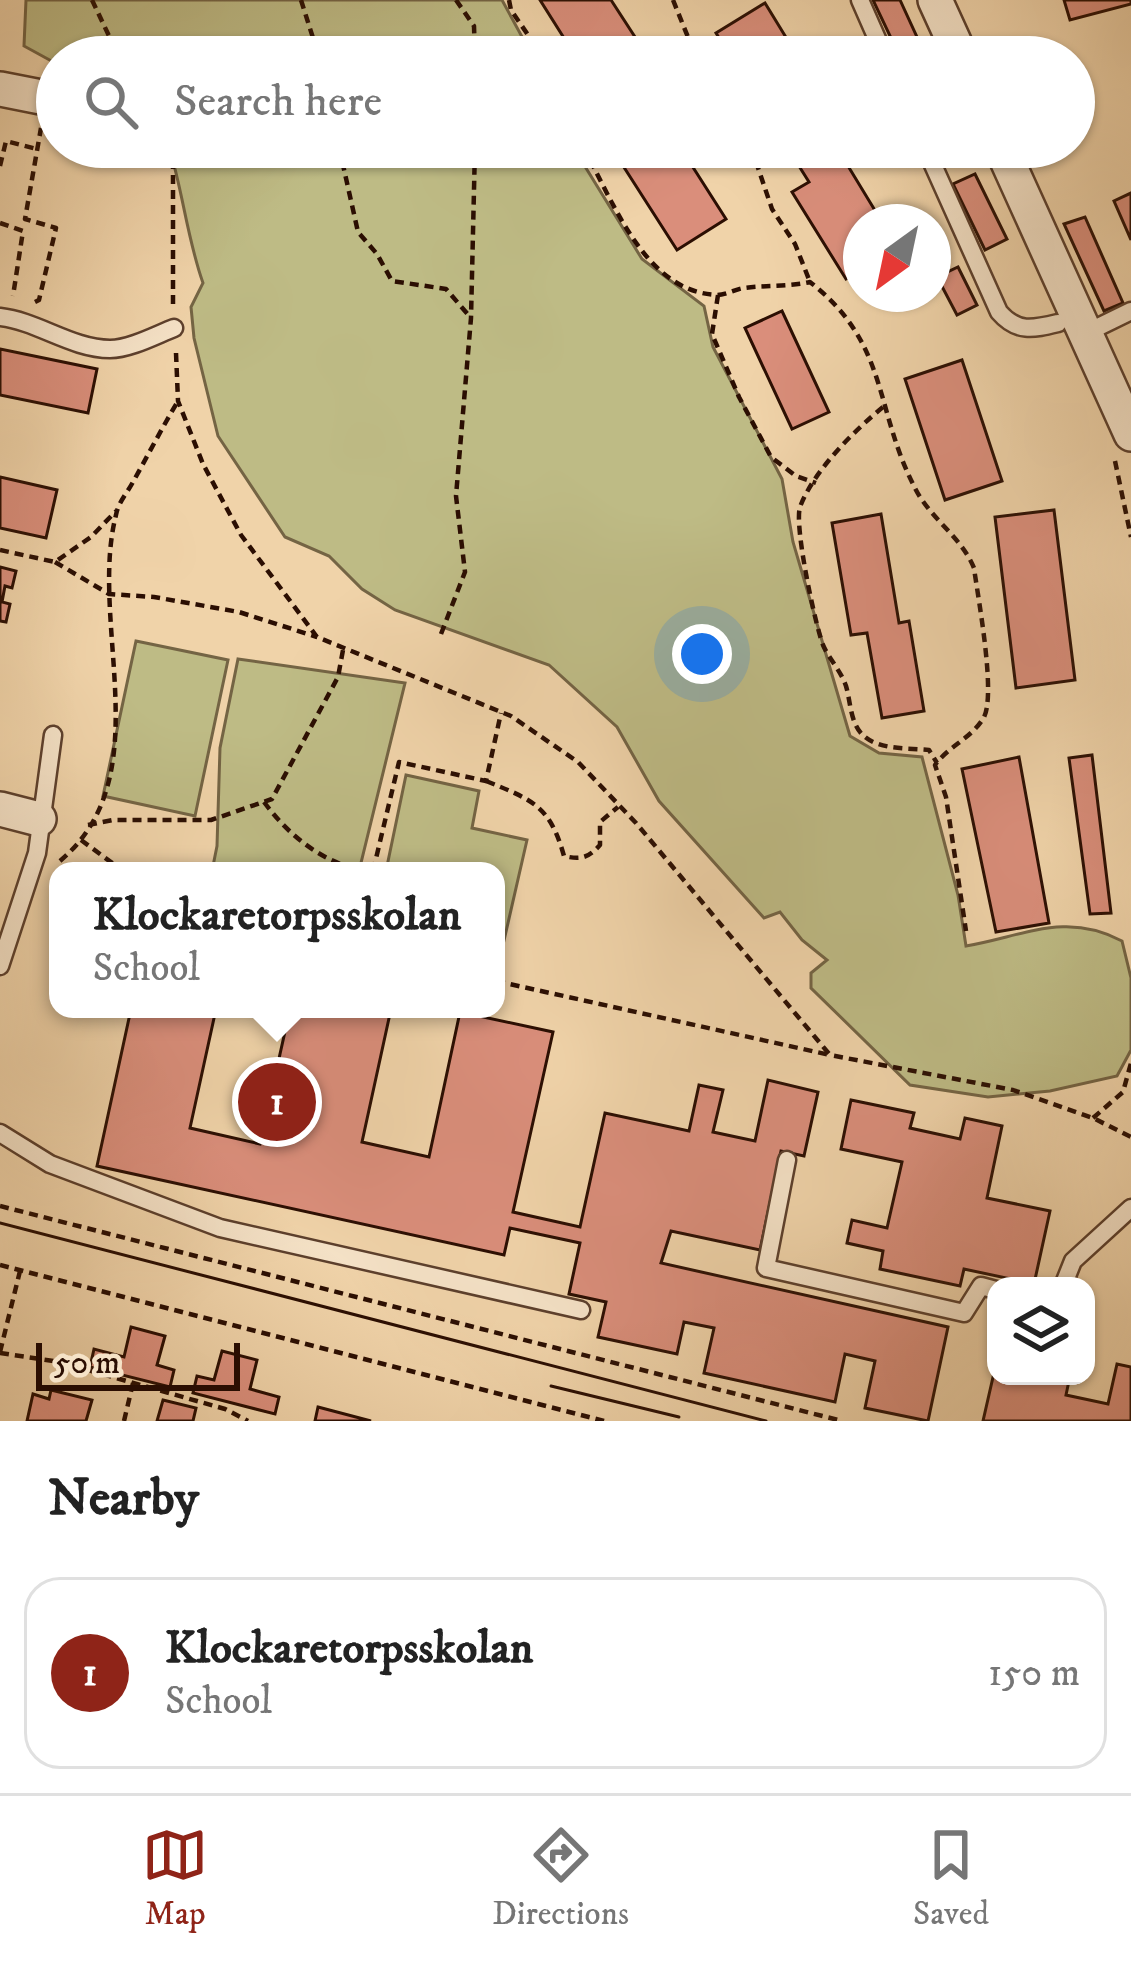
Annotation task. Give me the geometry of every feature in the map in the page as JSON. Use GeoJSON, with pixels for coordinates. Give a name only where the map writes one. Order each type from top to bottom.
{"type":"FeatureCollection","features":[{"type":"Feature","properties":{"kind":"street"},"geometry":{"type":"LineString","coordinates":[[935,0],[951,36]]}},
{"type":"Feature","properties":{"kind":"street"},"geometry":{"type":"LineString","coordinates":[[0,89],[36,96]]}},
{"type":"Feature","properties":{"kind":"street"},"geometry":{"type":"LineString","coordinates":[[1009,168],[1072,328],[1131,434]]}},
{"type":"Feature","properties":{"kind":"street"},"geometry":{"type":"LineString","coordinates":[[0,809],[39,819]]}},
{"type":"Feature","properties":{"kind":"lane"},"geometry":{"type":"LineString","coordinates":[[860,0],[876,36]]}},
{"type":"Feature","properties":{"kind":"lane"},"geometry":{"type":"LineString","coordinates":[[934,168],[999,312],[1009,323],[1027,330],[1072,328],[1131,311]]}},
{"type":"Feature","properties":{"kind":"lane"},"geometry":{"type":"LineString","coordinates":[[9,318],[112,350],[174,328]]}},
{"type":"Feature","properties":{"kind":"lane"},"geometry":{"type":"LineString","coordinates":[[0,966],[30,883],[53,735]]}},
{"type":"Feature","properties":{"kind":"lane"},"geometry":{"type":"LineString","coordinates":[[0,1133],[50,1164],[220,1228],[580,1310]]}},
{"type":"Feature","properties":{"kind":"lane"},"geometry":{"type":"LineString","coordinates":[[788,1160],[766,1268],[964,1313],[981,1286],[987,1288]]}},
{"type":"Feature","properties":{"kind":"lane"},"geometry":{"type":"LineString","coordinates":[[1067,1277],[1073,1261],[1131,1208]]}},
{"type":"Feature","properties":{"kind":"path"},"geometry":{"type":"LineString","coordinates":[[92,0],[109,36]]}},
{"type":"Feature","properties":{"kind":"path"},"geometry":{"type":"LineString","coordinates":[[301,0],[312,36]]}},
{"type":"Feature","properties":{"kind":"path"},"geometry":{"type":"LineString","coordinates":[[456,0],[474,26],[474,36]]}},
{"type":"Feature","properties":{"kind":"path"},"geometry":{"type":"LineString","coordinates":[[509,0],[529,36]]}},
{"type":"Feature","properties":{"kind":"path"},"geometry":{"type":"LineString","coordinates":[[673,0],[688,36]]}},
{"type":"Feature","properties":{"kind":"path"},"geometry":{"type":"LineString","coordinates":[[0,166],[5,142],[36,149]]}},
{"type":"Feature","properties":{"kind":"path"},"geometry":{"type":"LineString","coordinates":[[9,318],[39,300],[56,228],[25,220],[36,155]]}},
{"type":"Feature","properties":{"kind":"path"},"geometry":{"type":"LineString","coordinates":[[173,168],[178,401],[202,464],[241,535],[317,637]]}},
{"type":"Feature","properties":{"kind":"path"},"geometry":{"type":"LineString","coordinates":[[344,168],[358,232],[392,281],[446,289],[471,317]]}},
{"type":"Feature","properties":{"kind":"path"},"geometry":{"type":"LineString","coordinates":[[441,634],[465,572],[456,496],[471,317],[475,168]]}},
{"type":"Feature","properties":{"kind":"path"},"geometry":{"type":"LineString","coordinates":[[595,168],[646,257],[668,278],[718,295],[810,282]]}},
{"type":"Feature","properties":{"kind":"path"},"geometry":{"type":"LineString","coordinates":[[758,168],[772,209],[795,244],[810,282],[845,316],[865,345],[911,482],[924,505],[966,549],[974,568],[991,691],[986,716],[947,748],[937,763]]}},
{"type":"Feature","properties":{"kind":"path"},"geometry":{"type":"LineString","coordinates":[[0,224],[23,231],[9,318]]}},
{"type":"Feature","properties":{"kind":"path"},"geometry":{"type":"LineString","coordinates":[[718,295],[712,334],[739,397],[771,457],[796,476],[816,483]]}},
{"type":"Feature","properties":{"kind":"path"},"geometry":{"type":"LineString","coordinates":[[56,562],[91,537],[116,511],[178,401]]}},
{"type":"Feature","properties":{"kind":"path"},"geometry":{"type":"LineString","coordinates":[[885,405],[854,431],[799,509],[800,538],[824,645],[846,686],[857,728],[868,740],[886,746],[928,750],[937,763],[965,932]]}},
{"type":"Feature","properties":{"kind":"path"},"geometry":{"type":"LineString","coordinates":[[55,862],[81,840],[104,793],[112,753],[116,704],[109,594],[116,511]]}},
{"type":"Feature","properties":{"kind":"path"},"geometry":{"type":"LineString","coordinates":[[0,550],[56,562],[109,594],[154,596],[239,612],[317,637],[502,712],[578,762],[830,1055]]}},
{"type":"Feature","properties":{"kind":"path"},"geometry":{"type":"LineString","coordinates":[[88,825],[113,820],[211,820],[272,800],[338,677],[344,648]]}},
{"type":"Feature","properties":{"kind":"path"},"geometry":{"type":"LineString","coordinates":[[486,781],[502,712]]}},
{"type":"Feature","properties":{"kind":"path"},"geometry":{"type":"LineString","coordinates":[[376,862],[399,762],[486,781],[526,797],[548,815],[564,856],[578,860],[600,845],[600,822],[620,806]]}},
{"type":"Feature","properties":{"kind":"path"},"geometry":{"type":"LineString","coordinates":[[265,802],[278,821],[330,862]]}},
{"type":"Feature","properties":{"kind":"path"},"geometry":{"type":"LineString","coordinates":[[81,840],[111,862]]}},
{"type":"Feature","properties":{"kind":"path"},"geometry":{"type":"LineString","coordinates":[[30,883],[49,867]]}},
{"type":"Feature","properties":{"kind":"path"},"geometry":{"type":"LineString","coordinates":[[505,983],[1013,1090],[1131,1137]]}},
{"type":"Feature","properties":{"kind":"path"},"geometry":{"type":"LineString","coordinates":[[1093,1118],[1123,1092],[1131,1063]]}},
{"type":"Feature","properties":{"kind":"path"},"geometry":{"type":"LineString","coordinates":[[0,1206],[842,1421]]}},
{"type":"Feature","properties":{"kind":"path"},"geometry":{"type":"LineString","coordinates":[[0,1265],[604,1421]]}},
{"type":"Feature","properties":{"kind":"path"},"geometry":{"type":"LineString","coordinates":[[20,1271],[0,1352],[61,1362],[225,1408],[248,1421]]}},
{"type":"Feature","properties":{"kind":"path"},"geometry":{"type":"LineString","coordinates":[[124,1421],[133,1383]]}},
{"type":"Feature","properties":{"kind":"shaded area"},"geometry":{"type":"Polygon","coordinates":[[[26,0],[502,0],[522,36],[36,36],[36,53],[24,46],[26,0]]]}},
{"type":"Feature","properties":{"kind":"shaded area"},"geometry":{"type":"Polygon","coordinates":[[[175,168],[586,168],[642,259],[704,306],[713,347],[782,479],[793,542],[850,736],[879,753],[922,757],[958,895],[966,946],[1063,927],[1102,932],[1122,941],[1131,978],[1131,1050],[1117,1076],[1050,1091],[988,1097],[910,1085],[811,988],[811,973],[827,960],[802,940],[780,912],[764,918],[659,801],[617,727],[549,665],[395,610],[362,589],[329,556],[285,537],[218,436],[194,338],[191,307],[203,283],[175,168]]]}},
{"type":"Feature","properties":{"kind":"shaded area"},"geometry":{"type":"Polygon","coordinates":[[[136,641],[228,660],[195,816],[103,796],[136,641]]]}},
{"type":"Feature","properties":{"kind":"shaded area"},"geometry":{"type":"Polygon","coordinates":[[[238,659],[405,683],[361,862],[214,862],[220,748],[238,659]]]}},
{"type":"Feature","properties":{"kind":"shaded area"},"geometry":{"type":"Polygon","coordinates":[[[406,775],[479,791],[472,828],[527,840],[505,936],[505,862],[388,862],[406,775]]]}},
{"type":"Feature","properties":{"kind":"building"},"geometry":{"type":"Polygon","coordinates":[[[540,0],[611,0],[634,36],[563,36],[540,0]]]}},
{"type":"Feature","properties":{"kind":"building"},"geometry":{"type":"Polygon","coordinates":[[[873,0],[900,0],[916,36],[890,36],[873,0]]]}},
{"type":"Feature","properties":{"kind":"building"},"geometry":{"type":"Polygon","coordinates":[[[1064,0],[1131,0],[1131,4],[1070,20],[1064,0]]]}},
{"type":"Feature","properties":{"kind":"building"},"geometry":{"type":"Polygon","coordinates":[[[765,3],[785,36],[718,36],[765,3]]]}},
{"type":"Feature","properties":{"kind":"building"},"geometry":{"type":"Polygon","coordinates":[[[624,168],[693,168],[726,219],[677,250],[624,168]]]}},
{"type":"Feature","properties":{"kind":"building"},"geometry":{"type":"Polygon","coordinates":[[[800,168],[849,168],[871,204],[843,204],[843,274],[792,192],[809,182],[800,168]]]}},
{"type":"Feature","properties":{"kind":"building"},"geometry":{"type":"Polygon","coordinates":[[[975,174],[1007,239],[985,250],[953,184],[975,174]]]}},
{"type":"Feature","properties":{"kind":"building"},"geometry":{"type":"Polygon","coordinates":[[[1131,193],[1131,240],[1114,201],[1131,193]]]}},
{"type":"Feature","properties":{"kind":"building"},"geometry":{"type":"Polygon","coordinates":[[[1085,217],[1123,303],[1104,311],[1064,224],[1085,217]]]}},
{"type":"Feature","properties":{"kind":"building"},"geometry":{"type":"Polygon","coordinates":[[[958,267],[977,305],[957,315],[951,304],[951,270],[958,267]]]}},
{"type":"Feature","properties":{"kind":"building"},"geometry":{"type":"Polygon","coordinates":[[[782,311],[829,412],[792,429],[745,328],[782,311]]]}},
{"type":"Feature","properties":{"kind":"building"},"geometry":{"type":"Polygon","coordinates":[[[0,349],[97,369],[88,413],[0,395],[0,349]]]}},
{"type":"Feature","properties":{"kind":"building"},"geometry":{"type":"Polygon","coordinates":[[[962,360],[1002,481],[945,500],[905,379],[962,360]]]}},
{"type":"Feature","properties":{"kind":"building"},"geometry":{"type":"Polygon","coordinates":[[[0,477],[57,490],[46,538],[0,528],[0,477]]]}},
{"type":"Feature","properties":{"kind":"building"},"geometry":{"type":"Polygon","coordinates":[[[1054,510],[1075,680],[1016,688],[995,517],[1054,510]]]}},
{"type":"Feature","properties":{"kind":"building"},"geometry":{"type":"Polygon","coordinates":[[[881,514],[899,623],[909,621],[924,711],[882,718],[867,633],[851,635],[832,523],[881,514]]]}},
{"type":"Feature","properties":{"kind":"building"},"geometry":{"type":"Polygon","coordinates":[[[0,567],[16,571],[12,588],[5,586],[2,602],[10,604],[6,622],[0,621],[0,567]]]}},
{"type":"Feature","properties":{"kind":"building"},"geometry":{"type":"Polygon","coordinates":[[[1092,755],[1111,913],[1090,914],[1069,758],[1092,755]]]}},
{"type":"Feature","properties":{"kind":"building"},"geometry":{"type":"Polygon","coordinates":[[[1019,757],[1049,923],[996,932],[962,769],[1019,757]]]}},
{"type":"Feature","properties":{"kind":"building"},"geometry":{"type":"Polygon","coordinates":[[[129,1018],[214,1018],[190,1128],[260,1144],[288,1018],[389,1018],[362,1142],[429,1157],[459,1018],[488,1018],[553,1032],[513,1212],[580,1227],[605,1113],[689,1131],[699,1085],[723,1090],[713,1132],[755,1141],[768,1080],[818,1092],[804,1156],[781,1151],[760,1250],[671,1231],[661,1263],[948,1327],[928,1421],[865,1408],[875,1361],[845,1354],[835,1402],[704,1373],[714,1328],[684,1322],[677,1354],[598,1337],[606,1302],[569,1294],[580,1243],[510,1228],[504,1255],[97,1166],[129,1018]]]}},
{"type":"Feature","properties":{"kind":"building"},"geometry":{"type":"Polygon","coordinates":[[[851,1100],[914,1113],[910,1128],[960,1139],[965,1118],[1002,1126],[987,1198],[1050,1211],[1036,1277],[1001,1277],[964,1269],[960,1286],[880,1269],[883,1251],[847,1243],[852,1220],[887,1228],[902,1162],[841,1149],[851,1100]]]}},
{"type":"Feature","properties":{"kind":"building"},"geometry":{"type":"Polygon","coordinates":[[[131,1327],[165,1336],[157,1365],[174,1370],[170,1387],[90,1367],[94,1349],[124,1357],[131,1327]]]}},
{"type":"Feature","properties":{"kind":"building"},"geometry":{"type":"Polygon","coordinates":[[[222,1351],[257,1360],[250,1389],[279,1397],[275,1414],[193,1393],[197,1376],[214,1380],[222,1351]]]}},
{"type":"Feature","properties":{"kind":"building"},"geometry":{"type":"Polygon","coordinates":[[[1117,1364],[1131,1367],[1131,1421],[983,1421],[991,1385],[1068,1385],[1066,1395],[1108,1404],[1117,1364]]]}},
{"type":"Feature","properties":{"kind":"building"},"geometry":{"type":"Polygon","coordinates":[[[51,1390],[92,1400],[86,1421],[27,1421],[33,1394],[49,1399],[51,1390]]]}},
{"type":"Feature","properties":{"kind":"building"},"geometry":{"type":"Polygon","coordinates":[[[163,1400],[196,1408],[193,1421],[157,1421],[163,1400]]]}},
{"type":"Feature","properties":{"kind":"building"},"geometry":{"type":"Polygon","coordinates":[[[318,1407],[371,1421],[315,1421],[318,1407]]]}},
{"type":"Feature","properties":{"kind":"tram line"},"geometry":{"type":"LineString","coordinates":[[0,1223],[766,1421]]}},
{"type":"Feature","properties":{"kind":"tram line"},"geometry":{"type":"LineString","coordinates":[[551,1386],[679,1417]]}},
{"type":"Feature","properties":{"kind":"place","name":"Klockaretorpsskolan"},"geometry":{"type":"Point","coordinates":[277,1102]}}]}
